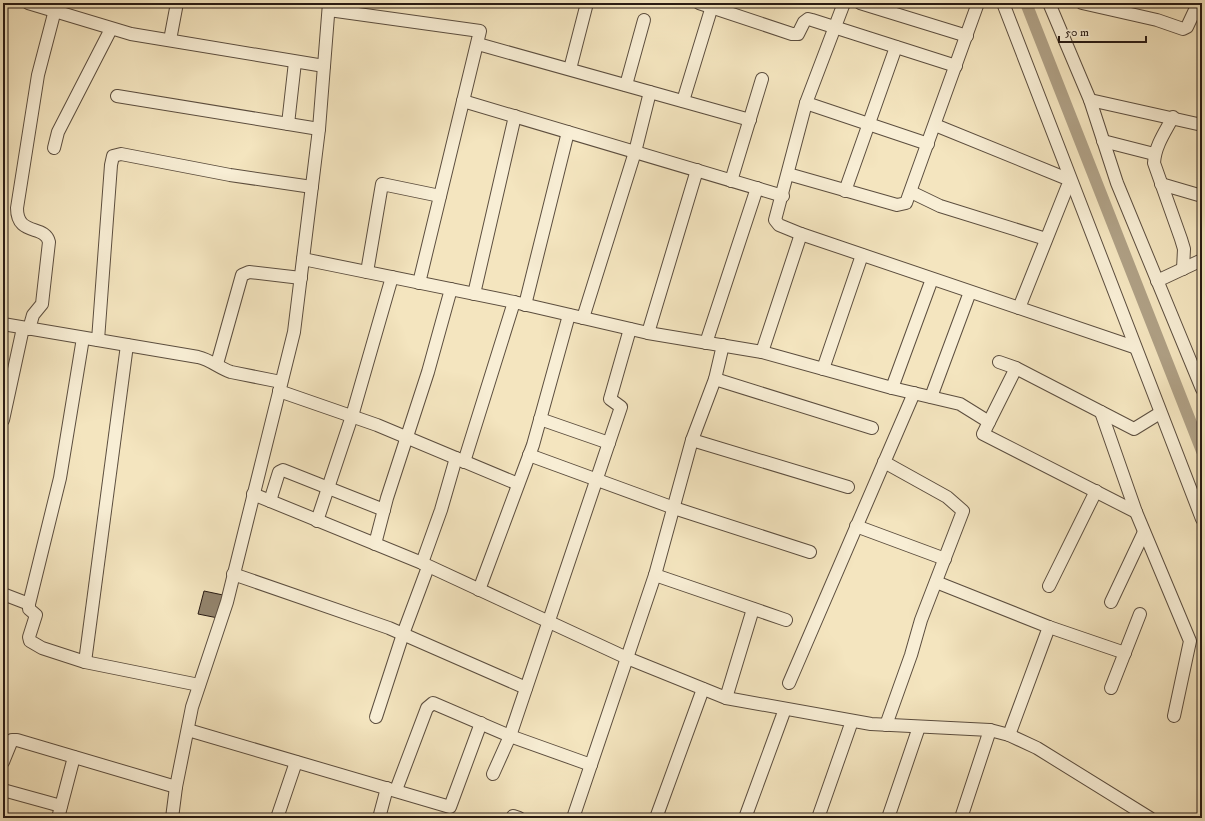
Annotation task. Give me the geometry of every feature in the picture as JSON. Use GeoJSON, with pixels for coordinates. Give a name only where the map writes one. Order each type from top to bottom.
{"type":"FeatureCollection","features":[{"type":"Feature","properties":{"kind":"street"},"geometry":{"type":"LineString","coordinates":[[28,3],[55,10],[111,29],[324,66]]}},
{"type":"Feature","properties":{"kind":"street"},"geometry":{"type":"LineString","coordinates":[[170,40],[177,3]]}},
{"type":"Feature","properties":{"kind":"street"},"geometry":{"type":"LineString","coordinates":[[699,3],[712,4],[792,34],[798,34],[804,22],[808,19],[956,66]]}},
{"type":"Feature","properties":{"kind":"street"},"geometry":{"type":"LineString","coordinates":[[844,3],[806,103],[776,223],[801,234],[1134,347]]}},
{"type":"Feature","properties":{"kind":"street"},"geometry":{"type":"LineString","coordinates":[[860,3],[893,8],[967,36]]}},
{"type":"Feature","properties":{"kind":"street"},"geometry":{"type":"LineString","coordinates":[[788,174],[896,205],[906,203],[978,3]]}},
{"type":"Feature","properties":{"kind":"street"},"geometry":{"type":"LineString","coordinates":[[1003,3],[1134,347],[1202,519]]}},
{"type":"Feature","properties":{"kind":"street"},"geometry":{"type":"LineString","coordinates":[[1049,3],[1090,100],[1117,183],[1157,281],[1200,377],[1202,389]]}},
{"type":"Feature","properties":{"kind":"street"},"geometry":{"type":"LineString","coordinates":[[1082,3],[1157,20],[1183,29],[1187,27],[1195,10],[1202,10]]}},
{"type":"Feature","properties":{"kind":"street"},"geometry":{"type":"LineString","coordinates":[[683,101],[712,4]]}},
{"type":"Feature","properties":{"kind":"street"},"geometry":{"type":"LineString","coordinates":[[172,818],[176,787],[192,707],[226,602],[294,332],[319,129],[329,7],[480,31],[420,283]]}},
{"type":"Feature","properties":{"kind":"street"},"geometry":{"type":"LineString","coordinates":[[570,69],[586,7]]}},
{"type":"Feature","properties":{"kind":"street"},"geometry":{"type":"LineString","coordinates":[[3,420],[26,328],[42,304],[49,242],[45,235],[24,226],[19,222],[17,208],[35,89],[55,10]]}},
{"type":"Feature","properties":{"kind":"street"},"geometry":{"type":"LineString","coordinates":[[626,85],[644,20]]}},
{"type":"Feature","properties":{"kind":"street"},"geometry":{"type":"LineString","coordinates":[[54,148],[58,132],[111,29]]}},
{"type":"Feature","properties":{"kind":"street"},"geometry":{"type":"LineString","coordinates":[[478,44],[750,120]]}},
{"type":"Feature","properties":{"kind":"street"},"geometry":{"type":"LineString","coordinates":[[845,191],[896,47]]}},
{"type":"Feature","properties":{"kind":"street"},"geometry":{"type":"LineString","coordinates":[[288,124],[295,62]]}},
{"type":"Feature","properties":{"kind":"street"},"geometry":{"type":"LineString","coordinates":[[731,181],[762,79]]}},
{"type":"Feature","properties":{"kind":"street"},"geometry":{"type":"LineString","coordinates":[[583,318],[635,152],[650,92]]}},
{"type":"Feature","properties":{"kind":"street"},"geometry":{"type":"LineString","coordinates":[[117,96],[319,129]]}},
{"type":"Feature","properties":{"kind":"street"},"geometry":{"type":"LineString","coordinates":[[1090,100],[1173,117],[1202,125]]}},
{"type":"Feature","properties":{"kind":"street"},"geometry":{"type":"LineString","coordinates":[[463,101],[783,196]]}},
{"type":"Feature","properties":{"kind":"street"},"geometry":{"type":"LineString","coordinates":[[806,103],[928,144]]}},
{"type":"Feature","properties":{"kind":"street"},"geometry":{"type":"LineString","coordinates":[[474,294],[515,116]]}},
{"type":"Feature","properties":{"kind":"street"},"geometry":{"type":"LineString","coordinates":[[1173,117],[1154,154],[1154,163],[1184,249],[1183,269]]}},
{"type":"Feature","properties":{"kind":"street"},"geometry":{"type":"LineString","coordinates":[[935,125],[1070,180]]}},
{"type":"Feature","properties":{"kind":"street"},"geometry":{"type":"LineString","coordinates":[[376,718],[425,565],[440,510],[519,303],[568,132]]}},
{"type":"Feature","properties":{"kind":"street"},"geometry":{"type":"LineString","coordinates":[[1103,142],[1154,154]]}},
{"type":"Feature","properties":{"kind":"street"},"geometry":{"type":"LineString","coordinates":[[98,340],[110,165],[113,156],[121,154],[230,175],[312,187]]}},
{"type":"Feature","properties":{"kind":"street"},"geometry":{"type":"LineString","coordinates":[[648,333],[697,170]]}},
{"type":"Feature","properties":{"kind":"street"},"geometry":{"type":"LineString","coordinates":[[1019,308],[1070,180]]}},
{"type":"Feature","properties":{"kind":"street"},"geometry":{"type":"LineString","coordinates":[[368,272],[382,184],[440,196]]}},
{"type":"Feature","properties":{"kind":"street"},"geometry":{"type":"LineString","coordinates":[[1161,184],[1202,196]]}},
{"type":"Feature","properties":{"kind":"street"},"geometry":{"type":"LineString","coordinates":[[706,343],[757,188]]}},
{"type":"Feature","properties":{"kind":"street"},"geometry":{"type":"LineString","coordinates":[[911,192],[940,206],[1046,240]]}},
{"type":"Feature","properties":{"kind":"street"},"geometry":{"type":"LineString","coordinates":[[762,352],[801,234]]}},
{"type":"Feature","properties":{"kind":"street"},"geometry":{"type":"LineString","coordinates":[[823,369],[862,255]]}},
{"type":"Feature","properties":{"kind":"street"},"geometry":{"type":"LineString","coordinates":[[303,259],[519,303],[648,333],[762,352],[892,388],[960,404],[989,422]]}},
{"type":"Feature","properties":{"kind":"street"},"geometry":{"type":"LineString","coordinates":[[1157,281],[1202,260]]}},
{"type":"Feature","properties":{"kind":"street"},"geometry":{"type":"LineString","coordinates":[[217,364],[242,275],[249,272],[301,278]]}},
{"type":"Feature","properties":{"kind":"street"},"geometry":{"type":"LineString","coordinates":[[317,520],[352,416],[392,277]]}},
{"type":"Feature","properties":{"kind":"street"},"geometry":{"type":"LineString","coordinates":[[892,388],[932,279]]}},
{"type":"Feature","properties":{"kind":"street"},"geometry":{"type":"LineString","coordinates":[[376,544],[384,510],[428,372],[451,289]]}},
{"type":"Feature","properties":{"kind":"street"},"geometry":{"type":"LineString","coordinates":[[931,397],[970,292]]}},
{"type":"Feature","properties":{"kind":"street"},"geometry":{"type":"LineString","coordinates":[[479,590],[529,455],[570,315]]}},
{"type":"Feature","properties":{"kind":"street"},"geometry":{"type":"LineString","coordinates":[[3,324],[198,356],[217,364],[224,370],[280,386],[518,484]]}},
{"type":"Feature","properties":{"kind":"street"},"geometry":{"type":"LineString","coordinates":[[493,774],[510,736],[621,407],[610,399],[630,329]]}},
{"type":"Feature","properties":{"kind":"street"},"geometry":{"type":"LineString","coordinates":[[83,338],[60,478],[29,604],[29,609],[36,615],[29,637],[30,641],[42,648],[85,662],[199,685]]}},
{"type":"Feature","properties":{"kind":"street"},"geometry":{"type":"LineString","coordinates":[[85,662],[127,345]]}},
{"type":"Feature","properties":{"kind":"street"},"geometry":{"type":"LineString","coordinates":[[573,818],[655,575],[692,440],[715,379],[723,345]]}},
{"type":"Feature","properties":{"kind":"street"},"geometry":{"type":"LineString","coordinates":[[999,362],[1016,368],[1134,429],[1160,413]]}},
{"type":"Feature","properties":{"kind":"street"},"geometry":{"type":"LineString","coordinates":[[1016,368],[983,434],[1136,512]]}},
{"type":"Feature","properties":{"kind":"street"},"geometry":{"type":"LineString","coordinates":[[715,379],[872,428]]}},
{"type":"Feature","properties":{"kind":"street"},"geometry":{"type":"LineString","coordinates":[[789,684],[914,393]]}},
{"type":"Feature","properties":{"kind":"street"},"geometry":{"type":"LineString","coordinates":[[1102,412],[1136,512],[1190,641],[1174,716]]}},
{"type":"Feature","properties":{"kind":"street"},"geometry":{"type":"LineString","coordinates":[[540,419],[609,443]]}},
{"type":"Feature","properties":{"kind":"street"},"geometry":{"type":"LineString","coordinates":[[692,440],[848,486]]}},
{"type":"Feature","properties":{"kind":"street"},"geometry":{"type":"LineString","coordinates":[[529,455],[596,478],[674,508],[810,552]]}},
{"type":"Feature","properties":{"kind":"street"},"geometry":{"type":"LineString","coordinates":[[884,462],[947,498],[963,511],[936,582],[886,725]]}},
{"type":"Feature","properties":{"kind":"street"},"geometry":{"type":"LineString","coordinates":[[270,501],[281,470],[384,510]]}},
{"type":"Feature","properties":{"kind":"street"},"geometry":{"type":"LineString","coordinates":[[1049,586],[1096,491]]}},
{"type":"Feature","properties":{"kind":"street"},"geometry":{"type":"LineString","coordinates":[[253,494],[425,565],[627,658],[726,698],[852,721],[886,725],[990,730],[1037,748],[1150,818]]}},
{"type":"Feature","properties":{"kind":"street"},"geometry":{"type":"LineString","coordinates":[[856,526],[946,559]]}},
{"type":"Feature","properties":{"kind":"street"},"geometry":{"type":"LineString","coordinates":[[1111,602],[1144,532]]}},
{"type":"Feature","properties":{"kind":"street"},"geometry":{"type":"LineString","coordinates":[[233,574],[403,634],[526,688]]}},
{"type":"Feature","properties":{"kind":"street"},"geometry":{"type":"LineString","coordinates":[[655,575],[786,620]]}},
{"type":"Feature","properties":{"kind":"street"},"geometry":{"type":"LineString","coordinates":[[936,582],[1050,627],[1125,653]]}},
{"type":"Feature","properties":{"kind":"street"},"geometry":{"type":"LineString","coordinates":[[3,594],[29,604]]}},
{"type":"Feature","properties":{"kind":"street"},"geometry":{"type":"LineString","coordinates":[[726,698],[754,608]]}},
{"type":"Feature","properties":{"kind":"street"},"geometry":{"type":"LineString","coordinates":[[1111,688],[1140,614]]}},
{"type":"Feature","properties":{"kind":"street"},"geometry":{"type":"LineString","coordinates":[[1009,736],[1050,627]]}},
{"type":"Feature","properties":{"kind":"street"},"geometry":{"type":"LineString","coordinates":[[656,818],[703,689]]}},
{"type":"Feature","properties":{"kind":"street"},"geometry":{"type":"LineString","coordinates":[[379,818],[429,704],[437,704],[510,736],[590,765]]}},
{"type":"Feature","properties":{"kind":"street"},"geometry":{"type":"LineString","coordinates":[[745,818],[785,709]]}},
{"type":"Feature","properties":{"kind":"street"},"geometry":{"type":"LineString","coordinates":[[818,818],[852,721]]}},
{"type":"Feature","properties":{"kind":"street"},"geometry":{"type":"LineString","coordinates":[[188,730],[450,807],[481,723]]}},
{"type":"Feature","properties":{"kind":"street"},"geometry":{"type":"LineString","coordinates":[[888,818],[919,727]]}},
{"type":"Feature","properties":{"kind":"street"},"geometry":{"type":"LineString","coordinates":[[961,818],[990,730]]}},
{"type":"Feature","properties":{"kind":"street"},"geometry":{"type":"LineString","coordinates":[[3,762],[9,744],[14,739],[176,787]]}},
{"type":"Feature","properties":{"kind":"street"},"geometry":{"type":"LineString","coordinates":[[3,790],[60,812],[74,758]]}},
{"type":"Feature","properties":{"kind":"street"},"geometry":{"type":"LineString","coordinates":[[277,818],[296,762]]}},
{"type":"Feature","properties":{"kind":"building"},"geometry":{"type":"Polygon","coordinates":[[[204,591],[223,595],[218,618],[198,614],[204,591]]]}},
{"type":"Feature","properties":{"kind":"waterway"},"geometry":{"type":"LineString","coordinates":[[1026,3],[1202,451]]}}]}
